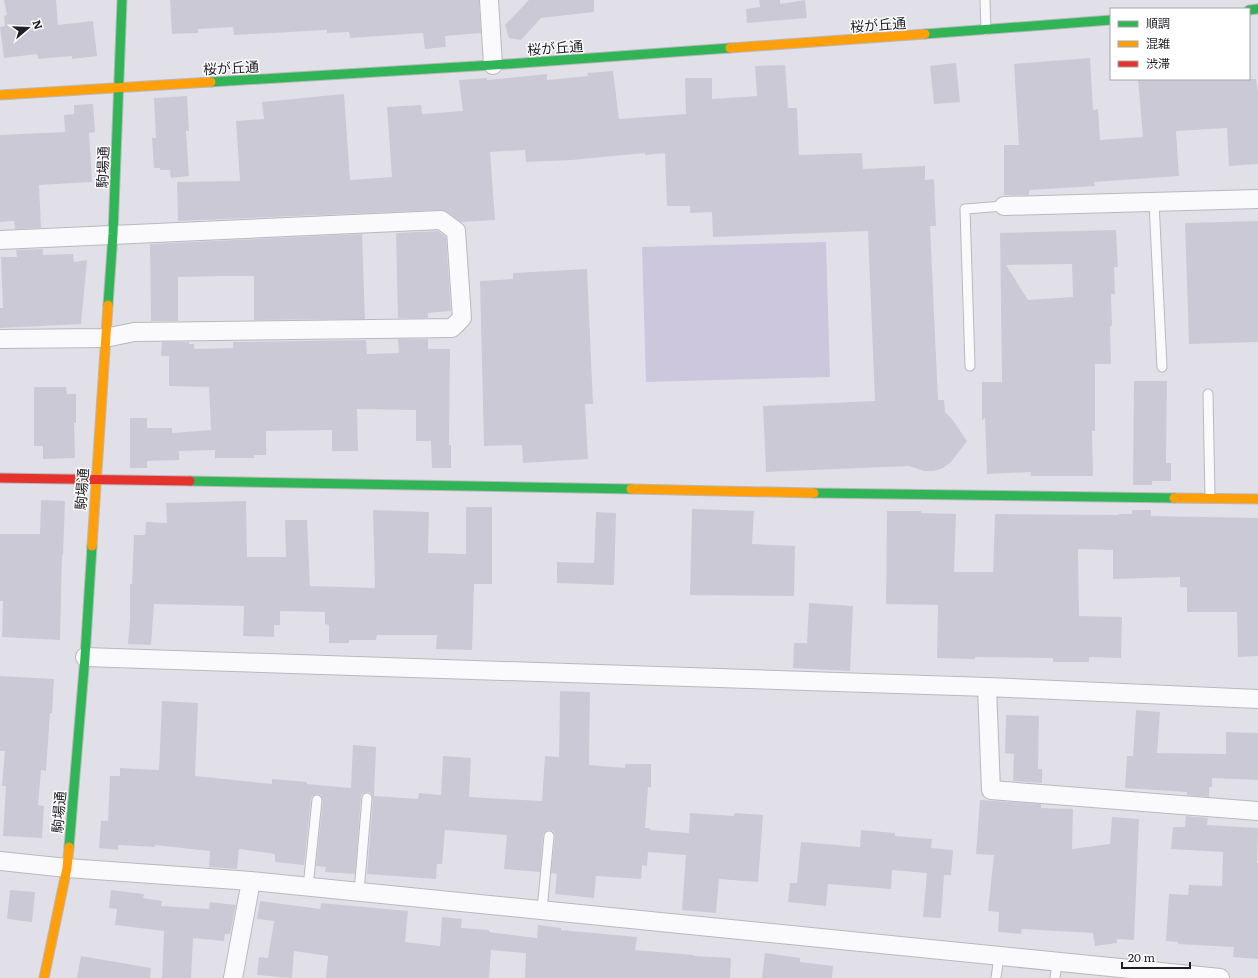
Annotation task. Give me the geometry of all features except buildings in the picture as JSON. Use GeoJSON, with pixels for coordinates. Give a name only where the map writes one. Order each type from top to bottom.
{"type":"FeatureCollection","features":[{"type":"Feature","properties":{"kind":"street","name":"駒場通"},"geometry":{"type":"LineString","coordinates":[[44,978],[67,868],[85,657],[95,480],[113,234],[122,0]]}},
{"type":"Feature","properties":{"kind":"street"},"geometry":{"type":"LineString","coordinates":[[489,0],[493,65]]}},
{"type":"Feature","properties":{"kind":"street","name":"桜が丘通"},"geometry":{"type":"LineString","coordinates":[[0,95],[493,65],[1110,20]]}},
{"type":"Feature","properties":{"kind":"street"},"geometry":{"type":"LineString","coordinates":[[1004,206],[1258,199]]}},
{"type":"Feature","properties":{"kind":"street"},"geometry":{"type":"LineString","coordinates":[[0,240],[441,220],[456,231],[462,318],[452,328],[134,332],[105,338],[0,339]]}},
{"type":"Feature","properties":{"kind":"street"},"geometry":{"type":"LineString","coordinates":[[0,478],[1258,499]]}},
{"type":"Feature","properties":{"kind":"street"},"geometry":{"type":"LineString","coordinates":[[85,657],[987,687],[1258,699]]}},
{"type":"Feature","properties":{"kind":"street"},"geometry":{"type":"LineString","coordinates":[[987,687],[991,790],[1258,811]]}},
{"type":"Feature","properties":{"kind":"street"},"geometry":{"type":"LineString","coordinates":[[0,861],[67,868],[251,881],[999,956],[1056,970],[1220,978]]}},
{"type":"Feature","properties":{"kind":"street"},"geometry":{"type":"LineString","coordinates":[[233,978],[251,881]]}},
{"type":"Feature","properties":{"kind":"lane"},"geometry":{"type":"LineString","coordinates":[[985,0],[986,30]]}},
{"type":"Feature","properties":{"kind":"lane"},"geometry":{"type":"LineString","coordinates":[[1154,202],[1162,367]]}},
{"type":"Feature","properties":{"kind":"lane"},"geometry":{"type":"LineString","coordinates":[[970,366],[965,209],[1004,206]]}},
{"type":"Feature","properties":{"kind":"lane"},"geometry":{"type":"LineString","coordinates":[[1208,394],[1210,498]]}},
{"type":"Feature","properties":{"kind":"lane"},"geometry":{"type":"LineString","coordinates":[[359,892],[367,798]]}},
{"type":"Feature","properties":{"kind":"lane"},"geometry":{"type":"LineString","coordinates":[[308,887],[317,800]]}},
{"type":"Feature","properties":{"kind":"lane"},"geometry":{"type":"LineString","coordinates":[[542,910],[549,836]]}},
{"type":"Feature","properties":{"kind":"lane"},"geometry":{"type":"LineString","coordinates":[[996,978],[999,956]]}},
{"type":"Feature","properties":{"kind":"shaded area"},"geometry":{"type":"Polygon","coordinates":[[[826,242],[830,377],[646,382],[642,247],[826,242]]]}},
{"type":"Feature","properties":{"kind":"traffic: fast"},"geometry":{"type":"LineString","coordinates":[[108,305],[113,234],[122,0]]}},
{"type":"Feature","properties":{"kind":"traffic: fast"},"geometry":{"type":"LineString","coordinates":[[1250,10],[1258,9]]}},
{"type":"Feature","properties":{"kind":"traffic: fast"},"geometry":{"type":"LineString","coordinates":[[925,34],[1110,20]]}},
{"type":"Feature","properties":{"kind":"traffic: fast"},"geometry":{"type":"LineString","coordinates":[[211,82],[493,65],[730,48]]}},
{"type":"Feature","properties":{"kind":"traffic: fast"},"geometry":{"type":"LineString","coordinates":[[190,481],[631,489]]}},
{"type":"Feature","properties":{"kind":"traffic: fast"},"geometry":{"type":"LineString","coordinates":[[814,493],[1174,498]]}},
{"type":"Feature","properties":{"kind":"traffic: fast"},"geometry":{"type":"LineString","coordinates":[[69,847],[85,657],[92,546]]}},
{"type":"Feature","properties":{"kind":"traffic: slow"},"geometry":{"type":"LineString","coordinates":[[730,48],[925,34]]}},
{"type":"Feature","properties":{"kind":"traffic: slow"},"geometry":{"type":"LineString","coordinates":[[0,95],[211,82]]}},
{"type":"Feature","properties":{"kind":"traffic: slow"},"geometry":{"type":"LineString","coordinates":[[92,546],[108,305]]}},
{"type":"Feature","properties":{"kind":"traffic: slow"},"geometry":{"type":"LineString","coordinates":[[631,489],[814,493]]}},
{"type":"Feature","properties":{"kind":"traffic: slow"},"geometry":{"type":"LineString","coordinates":[[1174,498],[1258,499]]}},
{"type":"Feature","properties":{"kind":"traffic: slow"},"geometry":{"type":"LineString","coordinates":[[44,978],[67,868],[69,847]]}},
{"type":"Feature","properties":{"kind":"traffic: jam"},"geometry":{"type":"LineString","coordinates":[[0,478],[190,481]]}}]}
